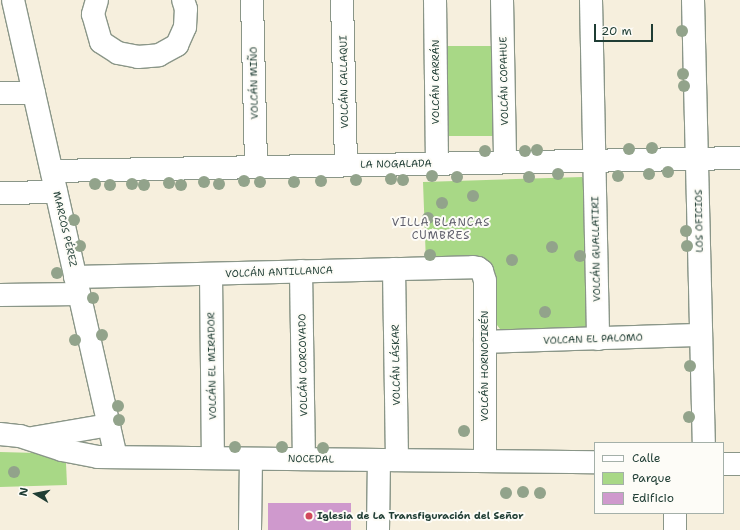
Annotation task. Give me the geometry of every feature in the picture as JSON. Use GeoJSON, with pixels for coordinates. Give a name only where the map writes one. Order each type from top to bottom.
{"type":"FeatureCollection","features":[{"type":"Feature","properties":{"kind":"street","name":"MARCOS PÉREZ"},"geometry":{"type":"LineString","coordinates":[[13,0],[116,457]]}},
{"type":"Feature","properties":{"kind":"street"},"geometry":{"type":"LineString","coordinates":[[97,0],[93,14],[101,42],[118,53],[138,58],[158,55],[176,45],[185,27],[186,9],[183,0]]}},
{"type":"Feature","properties":{"kind":"street","name":"VOLCÁN MIÑO"},"geometry":{"type":"LineString","coordinates":[[252,0],[256,166]]}},
{"type":"Feature","properties":{"kind":"street","name":"VOLCÁN CALLAQUI"},"geometry":{"type":"LineString","coordinates":[[342,0],[346,165]]}},
{"type":"Feature","properties":{"kind":"street","name":"VOLCÁN CARRÁN"},"geometry":{"type":"LineString","coordinates":[[435,0],[437,163]]}},
{"type":"Feature","properties":{"kind":"street","name":"VOLCÁN COPAHUE"},"geometry":{"type":"LineString","coordinates":[[502,0],[505,162]]}},
{"type":"Feature","properties":{"kind":"street","name":"VOLCÁN GUALLATIRI"},"geometry":{"type":"LineString","coordinates":[[591,0],[598,339]]}},
{"type":"Feature","properties":{"kind":"street","name":"LOS OFICIOS"},"geometry":{"type":"LineString","coordinates":[[693,0],[704,442]]}},
{"type":"Feature","properties":{"kind":"street"},"geometry":{"type":"LineString","coordinates":[[0,93],[34,93]]}},
{"type":"Feature","properties":{"kind":"street","name":"LA NOGALADA"},"geometry":{"type":"LineString","coordinates":[[52,171],[740,158]]}},
{"type":"Feature","properties":{"kind":"street"},"geometry":{"type":"LineString","coordinates":[[0,193],[56,192]]}},
{"type":"Feature","properties":{"kind":"street","name":"VOLCÁN ANTILLANCA"},"geometry":{"type":"LineString","coordinates":[[0,295],[77,286],[211,274],[473,267],[482,271]]}},
{"type":"Feature","properties":{"kind":"street","name":"VOLCÁN LÁSKAR"},"geometry":{"type":"LineString","coordinates":[[378,530],[388,460],[394,269]]}},
{"type":"Feature","properties":{"kind":"street","name":"VOLCÁN CORCOVADO"},"geometry":{"type":"LineString","coordinates":[[301,271],[304,460]]}},
{"type":"Feature","properties":{"kind":"street","name":"VOLCÁN HORNOPIRÉN"},"geometry":{"type":"LineString","coordinates":[[482,271],[485,281],[485,461]]}},
{"type":"Feature","properties":{"kind":"street","name":"VOLCÁN EL MIRADOR"},"geometry":{"type":"LineString","coordinates":[[211,274],[213,458]]}},
{"type":"Feature","properties":{"kind":"street","name":"VOLCAN EL PALOMO"},"geometry":{"type":"LineString","coordinates":[[485,342],[701,335]]}},
{"type":"Feature","properties":{"kind":"street","name":"NOCEDAL"},"geometry":{"type":"LineString","coordinates":[[29,439],[109,425]]}},
{"type":"Feature","properties":{"kind":"street","name":"NOCEDAL"},"geometry":{"type":"LineString","coordinates":[[0,434],[29,439],[79,454],[116,457],[594,462]]}},
{"type":"Feature","properties":{"kind":"street"},"geometry":{"type":"LineString","coordinates":[[250,530],[251,459]]}},
{"type":"Feature","properties":{"kind":"street"},"geometry":{"type":"LineString","coordinates":[[724,464],[740,464]]}},
{"type":"Feature","properties":{"kind":"street"},"geometry":{"type":"LineString","coordinates":[[675,514],[675,530]]}},
{"type":"Feature","properties":{"kind":"green space"},"geometry":{"type":"Polygon","coordinates":[[[446,46],[493,46],[493,136],[446,136],[446,46]]]}},
{"type":"Feature","properties":{"kind":"green space"},"geometry":{"type":"Polygon","coordinates":[[[582,177],[587,185],[590,330],[503,333],[494,321],[493,265],[481,259],[426,263],[423,182],[582,177]]]}},
{"type":"Feature","properties":{"kind":"green space"},"geometry":{"type":"Polygon","coordinates":[[[0,452],[37,453],[66,463],[67,485],[0,487],[0,452]]]}},
{"type":"Feature","properties":{"kind":"building","name":"Iglesia de La Transfiguración del Señor"},"geometry":{"type":"Polygon","coordinates":[[[268,503],[351,503],[351,530],[268,530],[268,503]]]}},
{"type":"Feature","properties":{"kind":"place","name":"Iglesia de La Transfiguración del Señor"},"geometry":{"type":"Point","coordinates":[309,516]}},
{"type":"Feature","properties":{"kind":"district","name":"VILLA BLANCAS CUMBRES"},"geometry":{"type":"Point","coordinates":[441,230]}}]}
